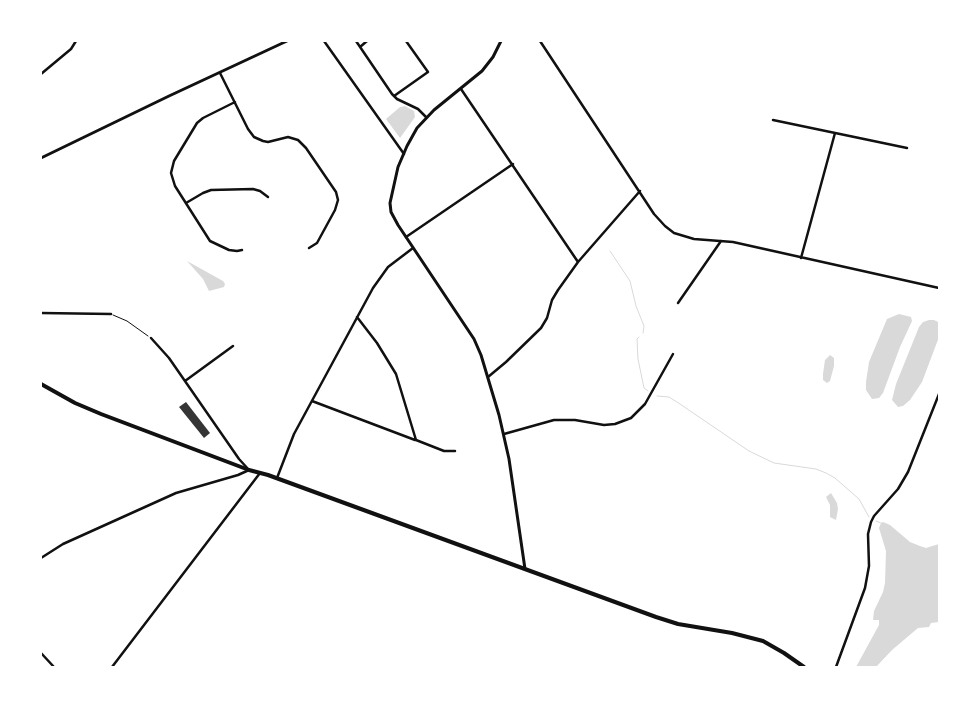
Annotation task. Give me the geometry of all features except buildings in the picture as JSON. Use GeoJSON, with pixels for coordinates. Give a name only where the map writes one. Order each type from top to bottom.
{"type":"FeatureCollection","features":[{"type":"Feature","properties":{"kind":"main road"},"geometry":{"type":"LineString","coordinates":[[41,384],[75,403],[101,414],[249,470],[276,478],[669,621],[763,641],[804,667]]}},
{"type":"Feature","properties":{"kind":"street"},"geometry":{"type":"LineString","coordinates":[[41,74],[71,49],[76,41]]}},
{"type":"Feature","properties":{"kind":"street"},"geometry":{"type":"LineString","coordinates":[[41,158],[287,41]]}},
{"type":"Feature","properties":{"kind":"street"},"geometry":{"type":"LineString","coordinates":[[324,41],[404,154]]}},
{"type":"Feature","properties":{"kind":"street"},"geometry":{"type":"LineString","coordinates":[[356,41],[394,96],[426,117]]}},
{"type":"Feature","properties":{"kind":"street"},"geometry":{"type":"LineString","coordinates":[[360,47],[367,41]]}},
{"type":"Feature","properties":{"kind":"street"},"geometry":{"type":"LineString","coordinates":[[394,96],[428,72],[406,41]]}},
{"type":"Feature","properties":{"kind":"street"},"geometry":{"type":"LineString","coordinates":[[501,41],[489,64],[426,117],[412,134],[394,180],[390,203],[393,217],[474,339],[488,377],[504,434],[525,569]]}},
{"type":"Feature","properties":{"kind":"street"},"geometry":{"type":"LineString","coordinates":[[540,41],[661,222],[674,233],[694,240],[721,241],[939,288]]}},
{"type":"Feature","properties":{"kind":"street"},"geometry":{"type":"LineString","coordinates":[[220,73],[248,129],[254,137],[268,142],[288,137],[298,140],[334,187],[337,197],[336,206],[317,243],[314,247],[308,248]]}},
{"type":"Feature","properties":{"kind":"street"},"geometry":{"type":"LineString","coordinates":[[460,89],[513,164],[578,262]]}},
{"type":"Feature","properties":{"kind":"street"},"geometry":{"type":"LineString","coordinates":[[235,102],[200,120],[174,161],[171,170],[172,180],[212,243],[237,252],[242,250]]}},
{"type":"Feature","properties":{"kind":"street"},"geometry":{"type":"LineString","coordinates":[[774,120],[907,148]]}},
{"type":"Feature","properties":{"kind":"street"},"geometry":{"type":"LineString","coordinates":[[801,258],[835,133]]}},
{"type":"Feature","properties":{"kind":"street"},"geometry":{"type":"LineString","coordinates":[[406,237],[513,164]]}},
{"type":"Feature","properties":{"kind":"street"},"geometry":{"type":"LineString","coordinates":[[186,204],[211,190],[253,189],[260,191],[268,197]]}},
{"type":"Feature","properties":{"kind":"street"},"geometry":{"type":"LineString","coordinates":[[488,377],[541,328],[547,318],[554,296],[578,262],[640,191]]}},
{"type":"Feature","properties":{"kind":"street"},"geometry":{"type":"LineString","coordinates":[[678,303],[721,241]]}},
{"type":"Feature","properties":{"kind":"street"},"geometry":{"type":"LineString","coordinates":[[276,478],[294,434],[356,317],[382,273],[413,248]]}},
{"type":"Feature","properties":{"kind":"street"},"geometry":{"type":"LineString","coordinates":[[41,313],[111,314]]}},
{"type":"Feature","properties":{"kind":"street"},"geometry":{"type":"LineString","coordinates":[[356,317],[377,343],[396,374],[416,440]]}},
{"type":"Feature","properties":{"kind":"street"},"geometry":{"type":"LineString","coordinates":[[41,558],[63,544],[176,493],[249,470],[239,459],[161,349],[150,338]]}},
{"type":"Feature","properties":{"kind":"street"},"geometry":{"type":"LineString","coordinates":[[185,381],[233,346]]}},
{"type":"Feature","properties":{"kind":"street"},"geometry":{"type":"LineString","coordinates":[[504,434],[554,420],[574,420],[604,425],[615,424],[631,418],[645,404],[673,354]]}},
{"type":"Feature","properties":{"kind":"street"},"geometry":{"type":"LineString","coordinates":[[836,667],[866,579],[870,522],[898,489],[908,472],[939,394]]}},
{"type":"Feature","properties":{"kind":"street"},"geometry":{"type":"LineString","coordinates":[[312,401],[444,451],[455,451]]}},
{"type":"Feature","properties":{"kind":"street"},"geometry":{"type":"LineString","coordinates":[[112,667],[260,473]]}},
{"type":"Feature","properties":{"kind":"street"},"geometry":{"type":"LineString","coordinates":[[41,653],[54,667]]}},
{"type":"Feature","properties":{"kind":"path"},"geometry":{"type":"LineString","coordinates":[[111,314],[127,321],[150,338]]}},
{"type":"Feature","properties":{"kind":"shaded area"},"geometry":{"type":"Polygon","coordinates":[[[405,106],[414,111],[415,117],[400,138],[386,119],[400,107],[405,106]]]}},
{"type":"Feature","properties":{"kind":"shaded area"},"geometry":{"type":"Polygon","coordinates":[[[187,261],[223,281],[224,287],[209,291],[203,279],[187,261]]]}},
{"type":"Feature","properties":{"kind":"shaded area"},"geometry":{"type":"Polygon","coordinates":[[[899,314],[911,317],[912,321],[883,393],[879,398],[872,399],[866,390],[869,362],[887,319],[899,314]]]}},
{"type":"Feature","properties":{"kind":"shaded area"},"geometry":{"type":"Polygon","coordinates":[[[929,320],[938,322],[939,337],[922,382],[910,400],[903,406],[898,407],[892,400],[896,384],[919,327],[923,322],[929,320]]]}},
{"type":"Feature","properties":{"kind":"shaded area"},"geometry":{"type":"Polygon","coordinates":[[[830,355],[834,358],[834,366],[830,381],[827,383],[823,380],[823,374],[825,360],[830,355]]]}},
{"type":"Feature","properties":{"kind":"shaded area"},"geometry":{"type":"Polygon","coordinates":[[[831,493],[837,503],[836,520],[830,517],[830,505],[826,497],[831,493]]]}},
{"type":"Feature","properties":{"kind":"shaded area"},"geometry":{"type":"Polygon","coordinates":[[[883,522],[890,525],[910,542],[920,546],[926,548],[939,544],[939,622],[931,623],[929,627],[918,628],[892,650],[876,667],[856,667],[879,625],[879,620],[873,620],[874,611],[885,583],[886,551],[879,528],[883,522]]]}},
{"type":"Feature","properties":{"kind":"waterway"},"geometry":{"type":"LineString","coordinates":[[610,251],[630,281],[636,306],[644,326],[643,333]]}},
{"type":"Feature","properties":{"kind":"waterway"},"geometry":{"type":"LineString","coordinates":[[639,337],[637,339],[638,359],[644,388],[648,391]]}},
{"type":"Feature","properties":{"kind":"waterway"},"geometry":{"type":"LineString","coordinates":[[657,396],[669,397],[749,451],[774,463],[816,469],[835,478],[859,499],[869,517]]}},
{"type":"Feature","properties":{"kind":"waterway"},"geometry":{"type":"LineString","coordinates":[[876,521],[881,523]]}}]}
